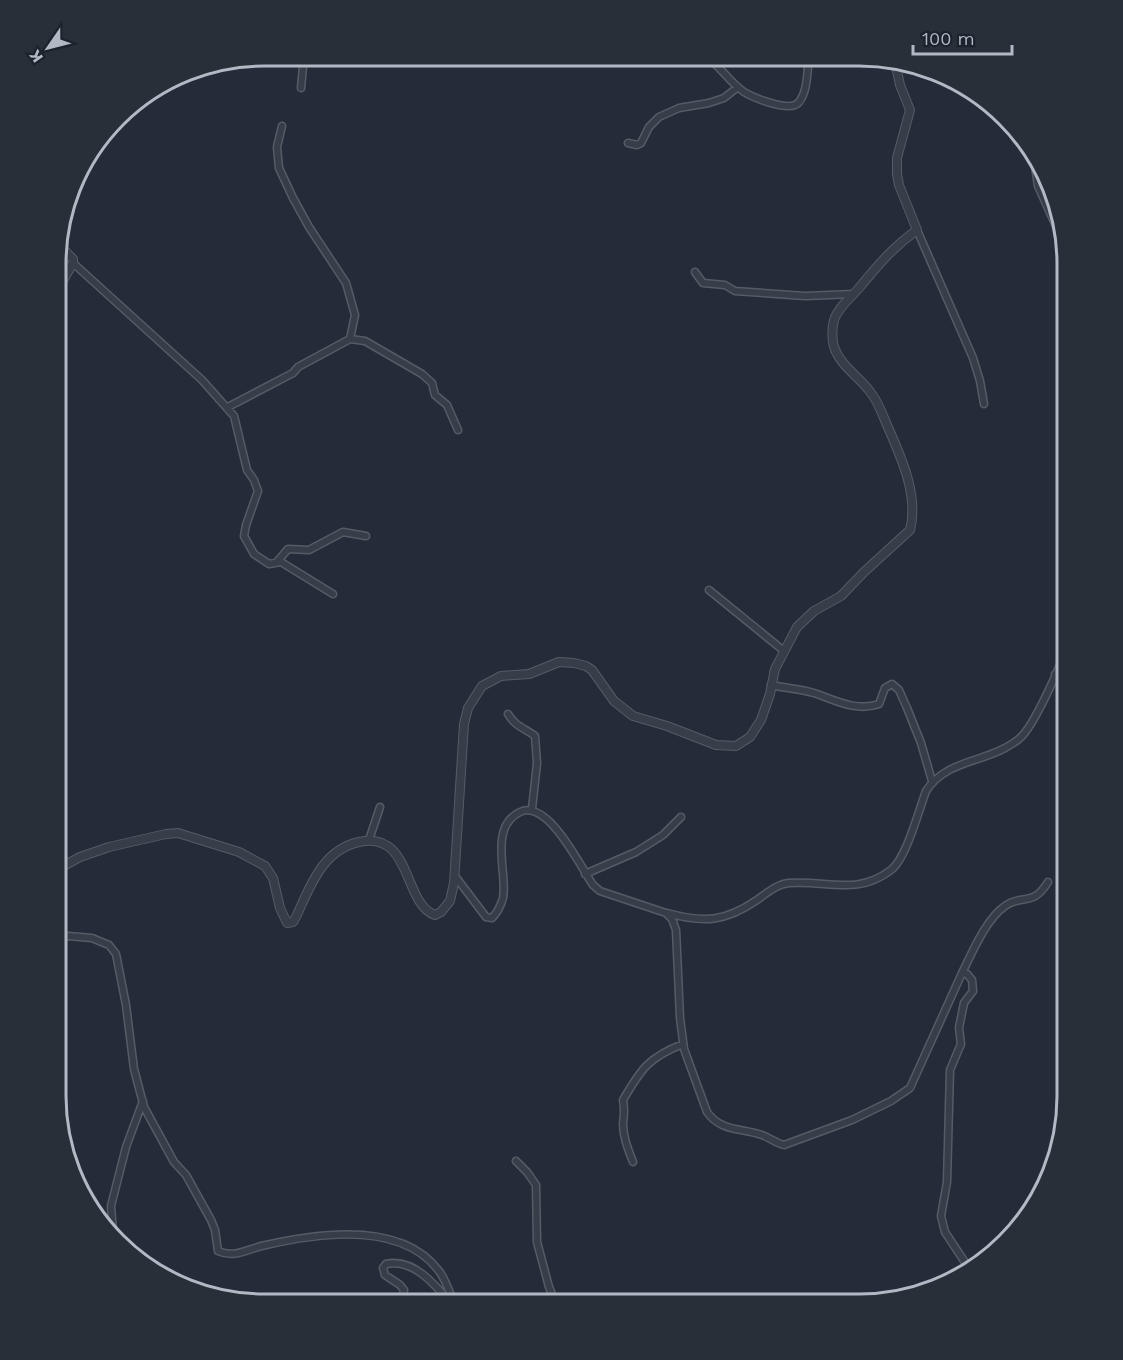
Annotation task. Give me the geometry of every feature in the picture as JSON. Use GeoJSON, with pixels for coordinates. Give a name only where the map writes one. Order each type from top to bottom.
{"type":"FeatureCollection","features":[{"type":"Feature","properties":{"kind":"street"},"geometry":{"type":"LineString","coordinates":[[301,88],[303,66]]}},
{"type":"Feature","properties":{"kind":"street"},"geometry":{"type":"LineString","coordinates":[[720,66],[738,87],[759,99],[789,108],[797,105],[805,86],[808,66]]}},
{"type":"Feature","properties":{"kind":"street"},"geometry":{"type":"LineString","coordinates":[[898,70],[900,85],[910,110],[897,158],[899,185],[973,358],[984,404]]}},
{"type":"Feature","properties":{"kind":"street"},"geometry":{"type":"LineString","coordinates":[[628,143],[637,145],[641,143],[655,120],[669,112],[724,98],[738,87]]}},
{"type":"Feature","properties":{"kind":"street"},"geometry":{"type":"LineString","coordinates":[[282,126],[277,147],[279,168],[292,198],[346,283],[355,315],[350,339]]}},
{"type":"Feature","properties":{"kind":"street"},"geometry":{"type":"LineString","coordinates":[[1037,178],[1050,212]]}},
{"type":"Feature","properties":{"kind":"street"},"geometry":{"type":"LineString","coordinates":[[66,865],[109,847],[178,833],[239,852],[265,866],[272,874],[280,908],[287,923],[293,922],[313,879],[326,861],[346,845],[369,840],[382,843],[392,850],[405,869],[419,902],[432,914],[441,912],[450,901],[455,876],[465,718],[471,701],[482,686],[490,680],[501,676],[530,674],[559,662],[582,664],[592,670],[614,701],[633,716],[667,726],[716,746],[730,747],[744,743],[756,730],[764,714],[775,669],[803,620],[841,596],[910,530],[912,508],[905,470],[880,408],[867,387],[843,363],[833,343],[835,317],[880,261],[917,230]]}},
{"type":"Feature","properties":{"kind":"street"},"geometry":{"type":"LineString","coordinates":[[67,253],[74,263],[202,380],[234,416],[247,470],[258,491],[244,536],[254,554],[264,562],[281,562],[333,594]]}},
{"type":"Feature","properties":{"kind":"street"},"geometry":{"type":"LineString","coordinates":[[66,276],[74,263]]}},
{"type":"Feature","properties":{"kind":"street"},"geometry":{"type":"LineString","coordinates":[[695,273],[704,283],[725,285],[735,291],[805,296],[854,294]]}},
{"type":"Feature","properties":{"kind":"street"},"geometry":{"type":"LineString","coordinates":[[228,407],[293,373],[298,367],[350,339],[365,341],[422,374],[432,383],[435,395],[447,405],[458,430]]}},
{"type":"Feature","properties":{"kind":"street"},"geometry":{"type":"LineString","coordinates":[[276,563],[288,549],[309,550],[343,532],[366,536]]}},
{"type":"Feature","properties":{"kind":"street"},"geometry":{"type":"LineString","coordinates":[[709,590],[784,651]]}},
{"type":"Feature","properties":{"kind":"street"},"geometry":{"type":"LineString","coordinates":[[455,876],[486,917],[492,918],[503,896],[500,858],[504,832],[515,814],[532,809],[543,814],[553,824],[585,874],[600,891],[688,919],[725,918],[777,886],[788,883],[847,887],[870,883],[893,869],[903,856],[926,791],[932,781],[945,771],[1004,748],[1021,737],[1031,722],[1057,669]]}},
{"type":"Feature","properties":{"kind":"street"},"geometry":{"type":"LineString","coordinates":[[771,685],[814,694],[852,706],[870,707],[879,704],[885,688],[892,684],[899,690],[907,708],[921,743],[932,781]]}},
{"type":"Feature","properties":{"kind":"street"},"geometry":{"type":"LineString","coordinates":[[508,714],[519,728],[535,736],[537,763],[532,809]]}},
{"type":"Feature","properties":{"kind":"street"},"geometry":{"type":"LineString","coordinates":[[369,840],[380,807]]}},
{"type":"Feature","properties":{"kind":"street"},"geometry":{"type":"LineString","coordinates":[[585,874],[608,865],[663,836],[681,817]]}},
{"type":"Feature","properties":{"kind":"street"},"geometry":{"type":"LineString","coordinates":[[666,913],[672,919],[676,930],[683,1044],[707,1112],[723,1127],[763,1136],[784,1145],[852,1120],[891,1101],[910,1088],[962,973],[986,928],[1003,907],[1010,903],[1037,897],[1048,882]]}},
{"type":"Feature","properties":{"kind":"street"},"geometry":{"type":"LineString","coordinates":[[66,936],[92,938],[109,945],[116,954],[126,1005],[134,1069],[143,1101],[174,1162],[186,1175],[211,1220],[218,1251],[227,1255],[237,1254],[264,1245],[328,1235],[373,1235],[406,1245],[422,1254],[439,1271],[448,1294]]}},
{"type":"Feature","properties":{"kind":"street"},"geometry":{"type":"LineString","coordinates":[[962,973],[967,974],[972,980],[973,990],[964,1003],[959,1028],[961,1044],[951,1070],[947,1182],[941,1216],[945,1232],[965,1262]]}},
{"type":"Feature","properties":{"kind":"street"},"geometry":{"type":"LineString","coordinates":[[633,1162],[626,1144],[623,1126],[626,1110],[623,1100],[638,1074],[652,1059],[683,1044]]}},
{"type":"Feature","properties":{"kind":"street"},"geometry":{"type":"LineString","coordinates":[[112,1222],[111,1206],[126,1147],[143,1101]]}},
{"type":"Feature","properties":{"kind":"street"},"geometry":{"type":"LineString","coordinates":[[516,1161],[536,1185],[537,1242],[552,1294]]}},
{"type":"Feature","properties":{"kind":"street"},"geometry":{"type":"LineString","coordinates":[[403,1294],[404,1290],[400,1285],[385,1275],[383,1268],[386,1264],[396,1262],[411,1267],[443,1294]]}}]}
